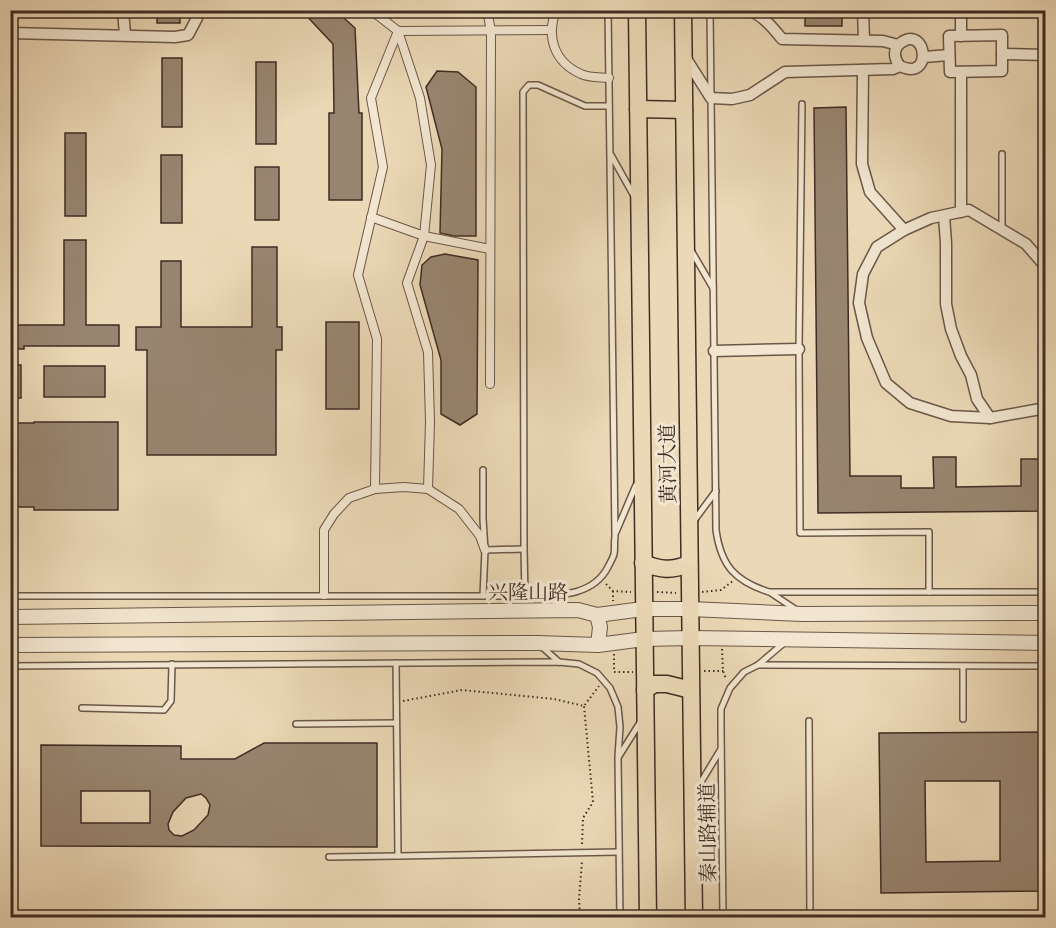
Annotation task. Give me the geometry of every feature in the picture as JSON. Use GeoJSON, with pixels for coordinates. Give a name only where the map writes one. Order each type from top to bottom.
{"type":"FeatureCollection","features":[{"type":"Feature","properties":{"kind":"main road","name":"黄河大道"},"geometry":{"type":"LineString","coordinates":[[637,10],[648,918]]}},
{"type":"Feature","properties":{"kind":"main road","name":"黄河大道"},"geometry":{"type":"LineString","coordinates":[[682,10],[694,918]]}},
{"type":"Feature","properties":{"kind":"main road"},"geometry":{"type":"LineString","coordinates":[[638,110],[684,110]]}},
{"type":"Feature","properties":{"kind":"main road"},"geometry":{"type":"LineString","coordinates":[[643,563],[658,569],[677,569],[689,564]]}},
{"type":"Feature","properties":{"kind":"main road"},"geometry":{"type":"LineString","coordinates":[[645,690],[654,684],[667,684],[691,690]]}},
{"type":"Feature","properties":{"kind":"street"},"geometry":{"type":"LineString","coordinates":[[123,10],[125,35]]}},
{"type":"Feature","properties":{"kind":"street"},"geometry":{"type":"LineString","coordinates":[[10,33],[175,37],[188,35],[197,18],[197,10]]}},
{"type":"Feature","properties":{"kind":"street"},"geometry":{"type":"LineString","coordinates":[[371,10],[398,32],[420,98],[431,165],[424,236],[407,283],[428,352],[428,489]]}},
{"type":"Feature","properties":{"kind":"street"},"geometry":{"type":"LineString","coordinates":[[487,10],[491,31],[490,384]]}},
{"type":"Feature","properties":{"kind":"street"},"geometry":{"type":"LineString","coordinates":[[556,10],[552,30],[554,49],[563,63],[582,75],[609,78]]}},
{"type":"Feature","properties":{"kind":"street"},"geometry":{"type":"LineString","coordinates":[[747,10],[752,11],[771,26],[782,39],[864,40],[898,45]]}},
{"type":"Feature","properties":{"kind":"street"},"geometry":{"type":"LineString","coordinates":[[863,10],[864,40]]}},
{"type":"Feature","properties":{"kind":"street"},"geometry":{"type":"LineString","coordinates":[[961,10],[961,36]]}},
{"type":"Feature","properties":{"kind":"street"},"geometry":{"type":"LineString","coordinates":[[398,32],[552,30]]}},
{"type":"Feature","properties":{"kind":"street"},"geometry":{"type":"LineString","coordinates":[[375,489],[377,339],[358,275],[383,167],[371,98],[398,32]]}},
{"type":"Feature","properties":{"kind":"street"},"geometry":{"type":"LineString","coordinates":[[1002,35],[1002,71],[950,72],[949,36],[961,36],[1002,35]]}},
{"type":"Feature","properties":{"kind":"street"},"geometry":{"type":"LineString","coordinates":[[906,40],[916,41],[922,48],[924,57],[919,66],[910,69],[900,66],[894,54],[898,45],[906,40]]}},
{"type":"Feature","properties":{"kind":"street"},"geometry":{"type":"LineString","coordinates":[[683,54],[711,98],[732,99],[750,95],[785,72],[894,69],[900,66]]}},
{"type":"Feature","properties":{"kind":"street"},"geometry":{"type":"LineString","coordinates":[[1002,54],[1046,55]]}},
{"type":"Feature","properties":{"kind":"street"},"geometry":{"type":"LineString","coordinates":[[924,57],[949,55]]}},
{"type":"Feature","properties":{"kind":"street"},"geometry":{"type":"LineString","coordinates":[[863,70],[862,164],[870,192],[904,230]]}},
{"type":"Feature","properties":{"kind":"street"},"geometry":{"type":"LineString","coordinates":[[961,72],[961,212]]}},
{"type":"Feature","properties":{"kind":"street"},"geometry":{"type":"LineString","coordinates":[[1046,267],[1026,244],[969,210],[931,218],[904,230],[877,247],[863,274],[859,303],[867,338],[886,382],[910,403],[951,416],[990,418],[1046,408]]}},
{"type":"Feature","properties":{"kind":"street"},"geometry":{"type":"LineString","coordinates":[[944,216],[946,304],[951,329],[971,375],[977,399],[990,418]]}},
{"type":"Feature","properties":{"kind":"street"},"geometry":{"type":"LineString","coordinates":[[371,217],[424,236],[490,249]]}},
{"type":"Feature","properties":{"kind":"street"},"geometry":{"type":"LineString","coordinates":[[714,351],[799,349]]}},
{"type":"Feature","properties":{"kind":"street"},"geometry":{"type":"LineString","coordinates":[[324,595],[324,530],[334,514],[350,498],[375,489],[404,487],[428,489],[459,509],[480,536],[485,550]]}},
{"type":"Feature","properties":{"kind":"street","name":"兴隆山路"},"geometry":{"type":"LineString","coordinates":[[10,617],[578,610],[597,615],[690,601],[741,611],[802,614],[1046,613]]}},
{"type":"Feature","properties":{"kind":"street"},"geometry":{"type":"LineString","coordinates":[[741,611],[742,639]]}},
{"type":"Feature","properties":{"kind":"street"},"geometry":{"type":"LineString","coordinates":[[597,615],[600,627],[598,645]]}},
{"type":"Feature","properties":{"kind":"street"},"geometry":{"type":"LineString","coordinates":[[10,645],[537,643],[598,645],[644,639],[691,638],[1046,643]]}},
{"type":"Feature","properties":{"kind":"lane"},"geometry":{"type":"LineString","coordinates":[[10,596],[537,596],[577,592],[592,586],[605,573],[614,555],[615,536],[608,10]]}},
{"type":"Feature","properties":{"kind":"lane"},"geometry":{"type":"LineString","coordinates":[[710,10],[716,530],[719,547],[726,563],[738,577],[752,586],[769,592],[802,614]]}},
{"type":"Feature","properties":{"kind":"lane"},"geometry":{"type":"LineString","coordinates":[[525,596],[523,92],[529,85],[538,85],[585,106],[609,106]]}},
{"type":"Feature","properties":{"kind":"lane"},"geometry":{"type":"LineString","coordinates":[[802,104],[799,349],[800,533],[929,532],[929,592]]}},
{"type":"Feature","properties":{"kind":"lane"},"geometry":{"type":"LineString","coordinates":[[610,153],[639,204]]}},
{"type":"Feature","properties":{"kind":"lane"},"geometry":{"type":"LineString","coordinates":[[1002,154],[1002,230]]}},
{"type":"Feature","properties":{"kind":"lane"},"geometry":{"type":"LineString","coordinates":[[685,240],[714,290]]}},
{"type":"Feature","properties":{"kind":"lane"},"geometry":{"type":"LineString","coordinates":[[483,470],[485,550],[483,596]]}},
{"type":"Feature","properties":{"kind":"lane"},"geometry":{"type":"LineString","coordinates":[[615,536],[642,473]]}},
{"type":"Feature","properties":{"kind":"lane"},"geometry":{"type":"LineString","coordinates":[[689,528],[716,491]]}},
{"type":"Feature","properties":{"kind":"lane"},"geometry":{"type":"LineString","coordinates":[[485,550],[524,549]]}},
{"type":"Feature","properties":{"kind":"lane"},"geometry":{"type":"LineString","coordinates":[[769,592],[1046,592]]}},
{"type":"Feature","properties":{"kind":"lane"},"geometry":{"type":"LineString","coordinates":[[537,596],[578,610]]}},
{"type":"Feature","properties":{"kind":"lane","name":"秦山路辅道"},"geometry":{"type":"LineString","coordinates":[[723,918],[722,709],[730,688],[744,672],[758,665],[788,639]]}},
{"type":"Feature","properties":{"kind":"lane"},"geometry":{"type":"LineString","coordinates":[[537,643],[559,662]]}},
{"type":"Feature","properties":{"kind":"lane"},"geometry":{"type":"LineString","coordinates":[[10,666],[559,662],[579,664],[597,673],[610,688],[618,706],[620,727],[618,757],[620,918]]}},
{"type":"Feature","properties":{"kind":"lane"},"geometry":{"type":"LineString","coordinates":[[396,663],[398,856]]}},
{"type":"Feature","properties":{"kind":"lane"},"geometry":{"type":"LineString","coordinates":[[82,708],[164,710],[171,701],[172,664]]}},
{"type":"Feature","properties":{"kind":"lane"},"geometry":{"type":"LineString","coordinates":[[758,665],[1046,666]]}},
{"type":"Feature","properties":{"kind":"lane"},"geometry":{"type":"LineString","coordinates":[[963,666],[963,719]]}},
{"type":"Feature","properties":{"kind":"lane"},"geometry":{"type":"LineString","coordinates":[[618,757],[645,715]]}},
{"type":"Feature","properties":{"kind":"lane"},"geometry":{"type":"LineString","coordinates":[[809,721],[810,918]]}},
{"type":"Feature","properties":{"kind":"lane"},"geometry":{"type":"LineString","coordinates":[[296,724],[396,723]]}},
{"type":"Feature","properties":{"kind":"lane"},"geometry":{"type":"LineString","coordinates":[[692,796],[721,749]]}},
{"type":"Feature","properties":{"kind":"lane"},"geometry":{"type":"LineString","coordinates":[[329,857],[619,852]]}},
{"type":"Feature","properties":{"kind":"path"},"geometry":{"type":"LineString","coordinates":[[600,578],[613,591],[643,592],[690,601],[721,590],[738,577]]}},
{"type":"Feature","properties":{"kind":"path"},"geometry":{"type":"LineString","coordinates":[[580,918],[583,818],[593,802],[584,706],[603,681]]}},
{"type":"Feature","properties":{"kind":"path"},"geometry":{"type":"LineString","coordinates":[[396,702],[462,690],[554,699],[584,706]]}},
{"type":"Feature","properties":{"kind":"building"},"geometry":{"type":"Polygon","coordinates":[[[157,10],[180,10],[180,23],[157,23],[157,10]]]}},
{"type":"Feature","properties":{"kind":"building"},"geometry":{"type":"Polygon","coordinates":[[[301,10],[335,10],[355,28],[359,113],[362,113],[362,200],[329,200],[329,113],[334,113],[333,44],[301,10]]]}},
{"type":"Feature","properties":{"kind":"building"},"geometry":{"type":"Polygon","coordinates":[[[805,10],[842,10],[842,26],[805,26],[805,10]]]}},
{"type":"Feature","properties":{"kind":"building"},"geometry":{"type":"Polygon","coordinates":[[[162,58],[182,58],[182,127],[162,127],[162,58]]]}},
{"type":"Feature","properties":{"kind":"building"},"geometry":{"type":"Polygon","coordinates":[[[256,62],[276,62],[276,144],[256,144],[256,62]]]}},
{"type":"Feature","properties":{"kind":"building"},"geometry":{"type":"Polygon","coordinates":[[[437,71],[458,72],[476,87],[476,236],[454,236],[440,233],[442,149],[426,87],[437,71]]]}},
{"type":"Feature","properties":{"kind":"building"},"geometry":{"type":"Polygon","coordinates":[[[846,107],[850,476],[901,476],[901,488],[934,488],[933,457],[956,457],[956,487],[1021,486],[1021,459],[1046,459],[1046,511],[818,513],[814,108],[846,107]]]}},
{"type":"Feature","properties":{"kind":"building"},"geometry":{"type":"Polygon","coordinates":[[[65,133],[86,133],[86,216],[65,216],[65,133]]]}},
{"type":"Feature","properties":{"kind":"building"},"geometry":{"type":"Polygon","coordinates":[[[161,155],[182,155],[182,223],[161,223],[161,155]]]}},
{"type":"Feature","properties":{"kind":"building"},"geometry":{"type":"Polygon","coordinates":[[[255,167],[279,167],[279,220],[255,220],[255,167]]]}},
{"type":"Feature","properties":{"kind":"building"},"geometry":{"type":"Polygon","coordinates":[[[64,240],[86,240],[86,325],[119,325],[119,346],[24,346],[24,349],[10,349],[10,325],[64,325],[64,240]]]}},
{"type":"Feature","properties":{"kind":"building"},"geometry":{"type":"Polygon","coordinates":[[[252,247],[277,247],[277,327],[282,327],[282,350],[276,350],[276,455],[147,455],[147,350],[136,350],[136,327],[161,327],[161,261],[181,261],[181,327],[252,327],[252,247]]]}},
{"type":"Feature","properties":{"kind":"building"},"geometry":{"type":"Polygon","coordinates":[[[445,254],[478,260],[477,414],[460,425],[441,414],[441,360],[420,285],[422,265],[431,257],[445,254]]]}},
{"type":"Feature","properties":{"kind":"building"},"geometry":{"type":"Polygon","coordinates":[[[326,322],[359,322],[359,409],[326,409],[326,322]]]}},
{"type":"Feature","properties":{"kind":"building"},"geometry":{"type":"Polygon","coordinates":[[[10,365],[21,365],[21,398],[10,398],[10,365]]]}},
{"type":"Feature","properties":{"kind":"building"},"geometry":{"type":"Polygon","coordinates":[[[44,366],[105,366],[105,397],[44,397],[44,366]]]}},
{"type":"Feature","properties":{"kind":"building"},"geometry":{"type":"Polygon","coordinates":[[[118,422],[118,510],[34,510],[34,507],[10,507],[10,423],[118,422]]]}},
{"type":"Feature","properties":{"kind":"building"},"geometry":{"type":"Polygon","coordinates":[[[1046,732],[1046,891],[881,893],[879,733],[1046,732]],[[925,781],[926,862],[1000,861],[1000,781],[925,781]]]}},
{"type":"Feature","properties":{"kind":"building"},"geometry":{"type":"Polygon","coordinates":[[[264,743],[377,743],[377,847],[41,846],[41,745],[181,746],[181,759],[235,759],[264,743]],[[81,791],[81,823],[150,823],[150,791],[81,791]],[[201,794],[186,798],[173,812],[168,824],[169,830],[174,835],[182,836],[194,830],[208,815],[210,805],[201,794]]]}}]}
